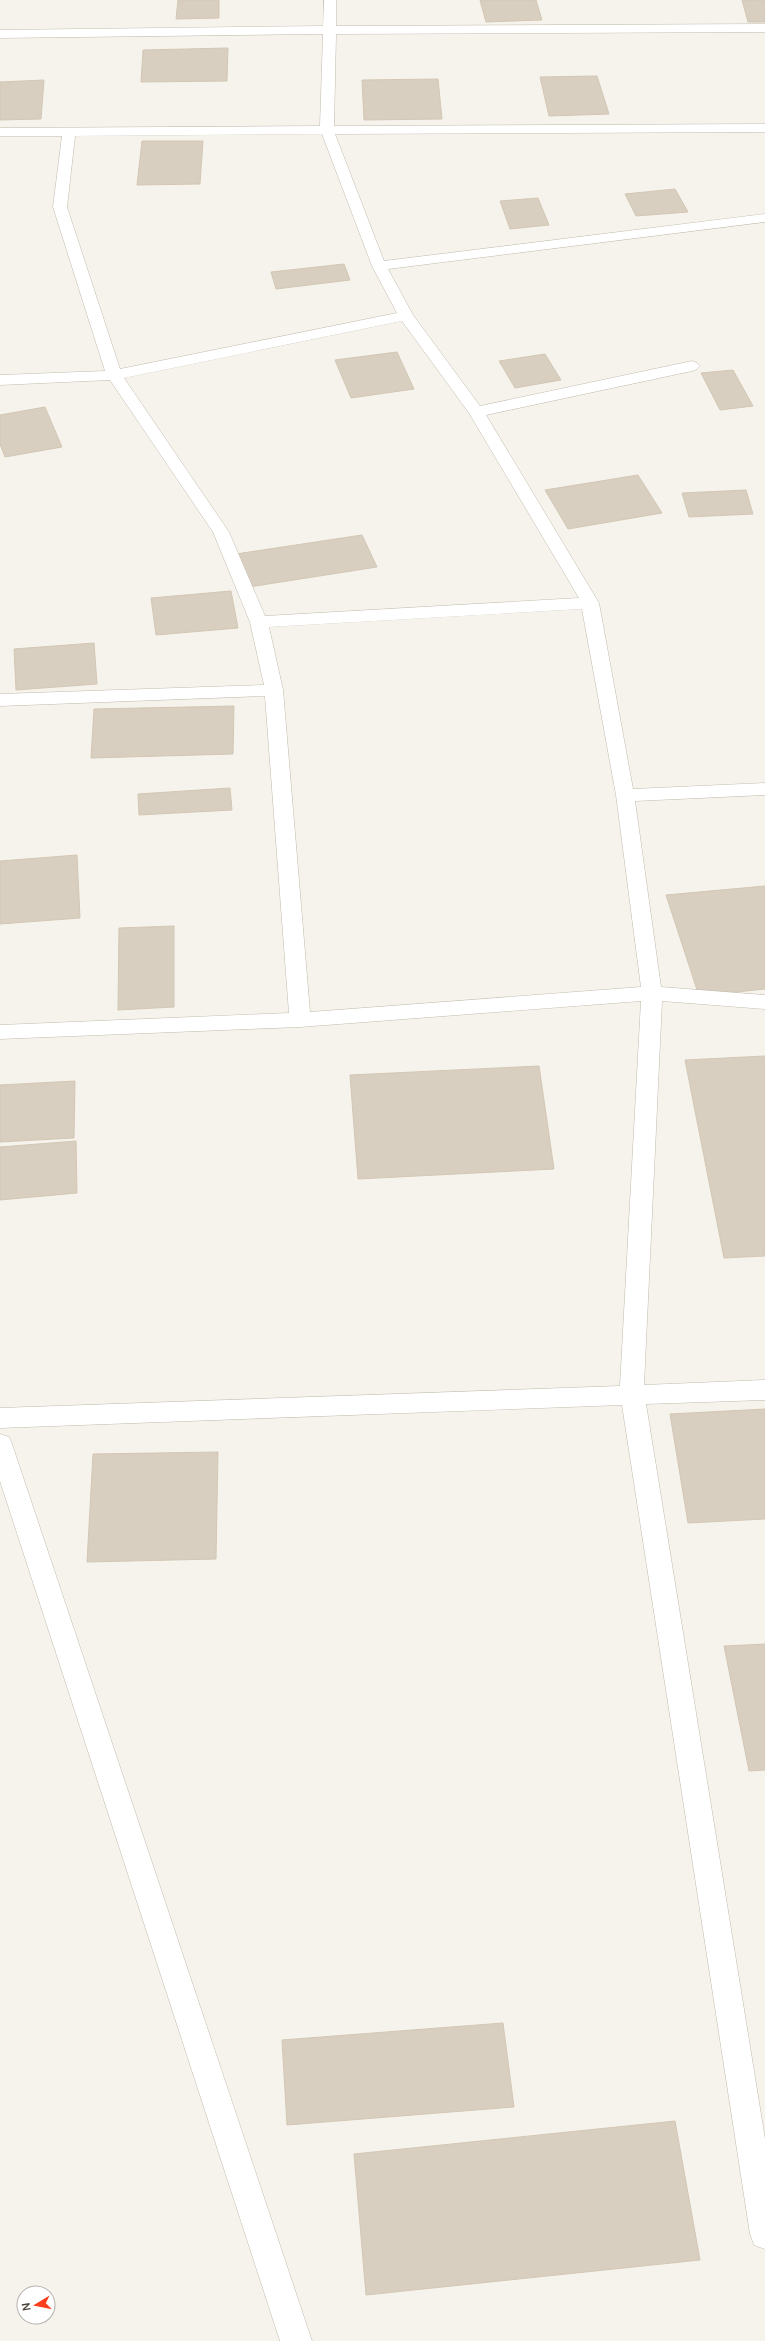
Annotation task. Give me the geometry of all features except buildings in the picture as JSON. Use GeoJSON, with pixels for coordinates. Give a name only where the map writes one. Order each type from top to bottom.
{"type":"FeatureCollection","features":[{"type":"Feature","properties":{"kind":"street"},"geometry":{"type":"LineString","coordinates":[[330,0],[327,131],[379,266],[406,316],[476,412],[590,603],[625,795],[652,993],[632,1393],[765,2234]]}},
{"type":"Feature","properties":{"kind":"street"},"geometry":{"type":"LineString","coordinates":[[0,34],[330,30],[765,28]]}},
{"type":"Feature","properties":{"kind":"street"},"geometry":{"type":"LineString","coordinates":[[0,132],[765,128]]}},
{"type":"Feature","properties":{"kind":"street"},"geometry":{"type":"LineString","coordinates":[[69,131],[60,207],[114,376],[221,532],[259,622],[274,690],[300,1020]]}},
{"type":"Feature","properties":{"kind":"street"},"geometry":{"type":"LineString","coordinates":[[379,266],[765,218]]}},
{"type":"Feature","properties":{"kind":"street"},"geometry":{"type":"LineString","coordinates":[[0,380],[114,376],[406,316]]}},
{"type":"Feature","properties":{"kind":"street"},"geometry":{"type":"LineString","coordinates":[[476,412],[692,366]]}},
{"type":"Feature","properties":{"kind":"street"},"geometry":{"type":"LineString","coordinates":[[259,622],[590,603]]}},
{"type":"Feature","properties":{"kind":"street"},"geometry":{"type":"LineString","coordinates":[[0,700],[274,690]]}},
{"type":"Feature","properties":{"kind":"street"},"geometry":{"type":"LineString","coordinates":[[625,795],[765,789]]}},
{"type":"Feature","properties":{"kind":"street"},"geometry":{"type":"LineString","coordinates":[[0,1032],[300,1020],[652,993],[765,1002]]}},
{"type":"Feature","properties":{"kind":"street"},"geometry":{"type":"LineString","coordinates":[[0,1418],[632,1393],[765,1390]]}},
{"type":"Feature","properties":{"kind":"street"},"geometry":{"type":"LineString","coordinates":[[0,1444],[296,2341]]}}]}
